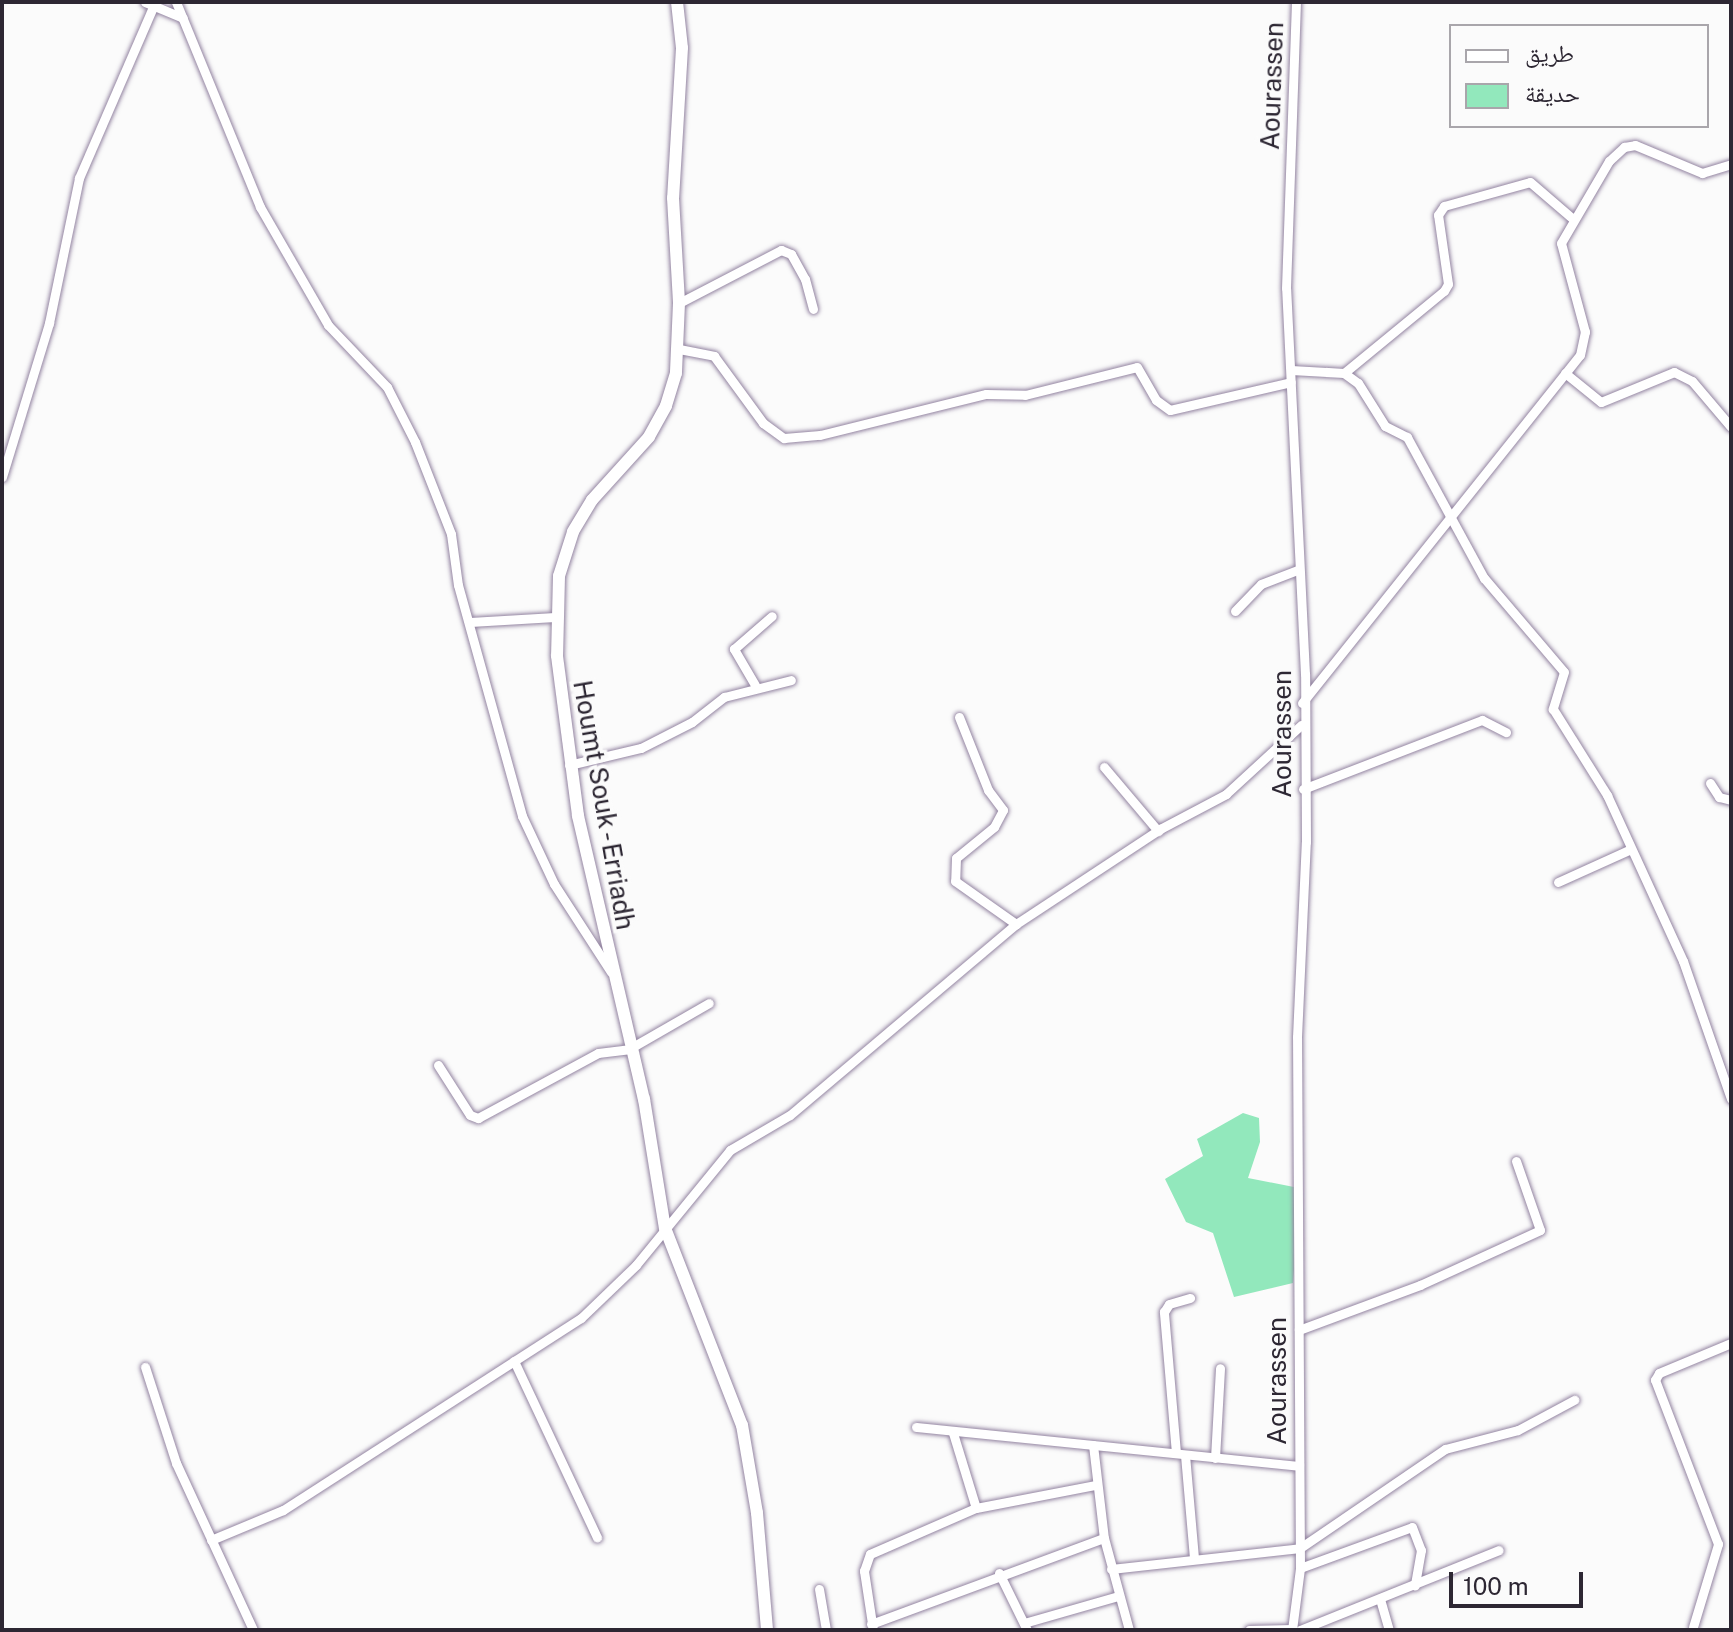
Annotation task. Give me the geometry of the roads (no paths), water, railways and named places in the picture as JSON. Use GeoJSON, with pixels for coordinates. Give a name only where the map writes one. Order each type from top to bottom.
{"type":"FeatureCollection","features":[{"type":"Feature","properties":{"kind":"street"},"geometry":{"type":"LineString","coordinates":[[176,2],[260,207],[328,325],[387,387],[405,420],[451,534],[458,585],[522,816],[554,884],[611,972]]}},
{"type":"Feature","properties":{"kind":"street","name":"Houmt Souk - Erriadh"},"geometry":{"type":"LineString","coordinates":[[677,2],[682,48],[673,198],[679,349],[666,406],[649,437],[592,500],[573,532],[559,576],[555,617],[569,765],[611,972],[644,1099],[665,1228],[742,1425],[757,1513],[767,1630]]}},
{"type":"Feature","properties":{"kind":"street","name":"Aourassen"},"geometry":{"type":"LineString","coordinates":[[1296,2],[1286,273],[1303,789],[1297,1037],[1300,1568],[1296,1615]]}},
{"type":"Feature","properties":{"kind":"street"},"geometry":{"type":"LineString","coordinates":[[2,477],[52,311],[79,178],[151,3],[183,18]]}},
{"type":"Feature","properties":{"kind":"street"},"geometry":{"type":"LineString","coordinates":[[1302,703],[1448,515],[1512,445],[1565,373],[1586,337],[1561,243],[1573,219],[1624,147],[1650,148],[1702,173],[1731,164]]}},
{"type":"Feature","properties":{"kind":"street"},"geometry":{"type":"LineString","coordinates":[[1344,373],[1444,291],[1448,284],[1438,215],[1444,206],[1530,182],[1573,219]]}},
{"type":"Feature","properties":{"kind":"street"},"geometry":{"type":"LineString","coordinates":[[679,303],[781,250],[791,254],[805,279],[813,309]]}},
{"type":"Feature","properties":{"kind":"street"},"geometry":{"type":"LineString","coordinates":[[679,349],[714,356],[763,423],[784,438],[820,435],[986,394],[1025,395],[1137,367],[1156,400],[1170,410],[1291,382]]}},
{"type":"Feature","properties":{"kind":"street"},"geometry":{"type":"LineString","coordinates":[[1291,370],[1344,373],[1358,383],[1385,426],[1407,437],[1448,515],[1465,536],[1484,578],[1564,672],[1553,709],[1598,778],[1683,961],[1731,1099]]}},
{"type":"Feature","properties":{"kind":"street"},"geometry":{"type":"LineString","coordinates":[[1565,373],[1601,402],[1674,372],[1692,381],[1731,427]]}},
{"type":"Feature","properties":{"kind":"street"},"geometry":{"type":"LineString","coordinates":[[1235,611],[1261,584],[1298,570]]}},
{"type":"Feature","properties":{"kind":"street"},"geometry":{"type":"LineString","coordinates":[[755,685],[734,649],[772,616]]}},
{"type":"Feature","properties":{"kind":"street"},"geometry":{"type":"LineString","coordinates":[[470,622],[555,617]]}},
{"type":"Feature","properties":{"kind":"street"},"geometry":{"type":"LineString","coordinates":[[569,765],[641,748],[692,722],[724,697],[755,685],[791,680]]}},
{"type":"Feature","properties":{"kind":"street"},"geometry":{"type":"LineString","coordinates":[[959,717],[988,790],[1003,810],[994,827],[956,858],[955,881],[1016,924]]}},
{"type":"Feature","properties":{"kind":"street"},"geometry":{"type":"LineString","coordinates":[[1303,789],[1482,720],[1506,732]]}},
{"type":"Feature","properties":{"kind":"street"},"geometry":{"type":"LineString","coordinates":[[211,1540],[283,1510],[581,1318],[665,1228],[730,1150],[790,1115],[1016,924],[1158,831],[1226,794],[1301,725]]}},
{"type":"Feature","properties":{"kind":"street"},"geometry":{"type":"LineString","coordinates":[[1104,767],[1158,831]]}},
{"type":"Feature","properties":{"kind":"street"},"geometry":{"type":"LineString","coordinates":[[1710,783],[1719,797],[1731,800]]}},
{"type":"Feature","properties":{"kind":"street"},"geometry":{"type":"LineString","coordinates":[[1558,882],[1629,850]]}},
{"type":"Feature","properties":{"kind":"street"},"geometry":{"type":"LineString","coordinates":[[438,1065],[474,1118],[611,1047],[629,1049],[709,1003]]}},
{"type":"Feature","properties":{"kind":"street"},"geometry":{"type":"LineString","coordinates":[[1299,1330],[1420,1285],[1540,1230],[1516,1161]]}},
{"type":"Feature","properties":{"kind":"street"},"geometry":{"type":"LineString","coordinates":[[1190,1298],[1169,1304],[1164,1312],[1194,1558]]}},
{"type":"Feature","properties":{"kind":"street"},"geometry":{"type":"LineString","coordinates":[[1680,1630],[1695,1628],[1718,1544],[1655,1380],[1659,1373],[1731,1343]]}},
{"type":"Feature","properties":{"kind":"street"},"geometry":{"type":"LineString","coordinates":[[514,1361],[597,1537]]}},
{"type":"Feature","properties":{"kind":"street"},"geometry":{"type":"LineString","coordinates":[[145,1367],[173,1455],[253,1630]]}},
{"type":"Feature","properties":{"kind":"street"},"geometry":{"type":"LineString","coordinates":[[1215,1458],[1220,1368]]}},
{"type":"Feature","properties":{"kind":"street"},"geometry":{"type":"LineString","coordinates":[[1111,1569],[1300,1548],[1445,1449],[1518,1430],[1574,1400]]}},
{"type":"Feature","properties":{"kind":"street"},"geometry":{"type":"LineString","coordinates":[[916,1427],[1299,1466]]}},
{"type":"Feature","properties":{"kind":"street"},"geometry":{"type":"LineString","coordinates":[[953,1433],[976,1508]]}},
{"type":"Feature","properties":{"kind":"street"},"geometry":{"type":"LineString","coordinates":[[1093,1445],[1104,1538],[1129,1630]]}},
{"type":"Feature","properties":{"kind":"street"},"geometry":{"type":"LineString","coordinates":[[1096,1485],[976,1508],[870,1554],[864,1571],[872,1627],[999,1573],[1104,1538]]}},
{"type":"Feature","properties":{"kind":"street"},"geometry":{"type":"LineString","coordinates":[[1300,1568],[1412,1527],[1421,1550],[1415,1585]]}},
{"type":"Feature","properties":{"kind":"street"},"geometry":{"type":"LineString","coordinates":[[1296,1615],[1299,1630],[1499,1550]]}},
{"type":"Feature","properties":{"kind":"street"},"geometry":{"type":"LineString","coordinates":[[999,1573],[1025,1626],[1118,1596]]}},
{"type":"Feature","properties":{"kind":"street"},"geometry":{"type":"LineString","coordinates":[[819,1589],[826,1630]]}},
{"type":"Feature","properties":{"kind":"street"},"geometry":{"type":"LineString","coordinates":[[1380,1599],[1389,1630]]}},
{"type":"Feature","properties":{"kind":"street"},"geometry":{"type":"LineString","coordinates":[[1249,1630],[1292,1630],[1296,1615]]}}]}
